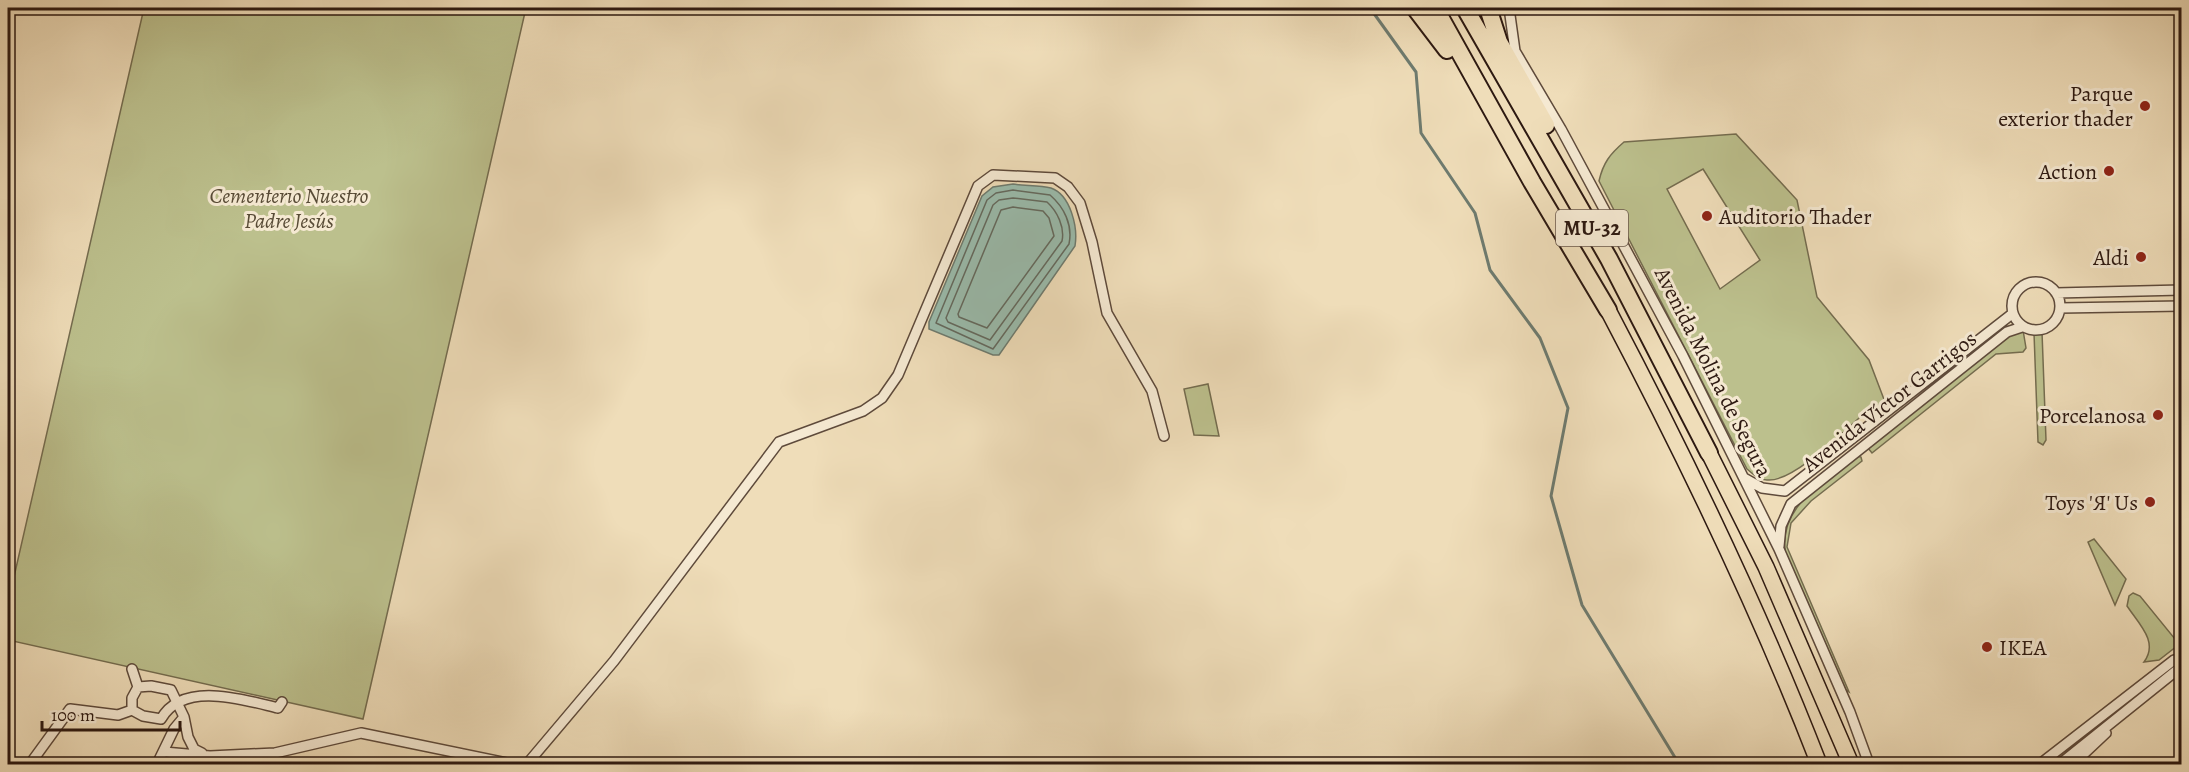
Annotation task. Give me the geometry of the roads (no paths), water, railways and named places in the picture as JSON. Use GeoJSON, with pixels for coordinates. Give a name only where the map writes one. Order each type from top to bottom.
{"type":"FeatureCollection","features":[{"type":"Feature","properties":{"kind":"highway"},"geometry":{"type":"LineString","coordinates":[[1415,8],[1441,39],[1532,182]]}},
{"type":"Feature","properties":{"kind":"highway"},"geometry":{"type":"LineString","coordinates":[[1435,8],[1532,182],[1608,310]]}},
{"type":"Feature","properties":{"kind":"highway","name":"MU-32"},"geometry":{"type":"LineString","coordinates":[[1442,8],[1608,310]]}},
{"type":"Feature","properties":{"kind":"highway","name":"MU-32"},"geometry":{"type":"LineString","coordinates":[[1465,8],[1609,259],[1709,453]]}},
{"type":"Feature","properties":{"kind":"highway"},"geometry":{"type":"LineString","coordinates":[[1488,8],[1499,42],[1573,173],[1609,259]]}},
{"type":"Feature","properties":{"kind":"main road"},"geometry":{"type":"LineString","coordinates":[[1608,310],[1718,533],[1767,639],[1819,765]]}},
{"type":"Feature","properties":{"kind":"main road","name":"Avenida Molina de Segura"},"geometry":{"type":"LineString","coordinates":[[1709,453],[1766,567],[1851,765]]}},
{"type":"Feature","properties":{"kind":"street","name":"Avenida Molina de Segura"},"geometry":{"type":"LineString","coordinates":[[1509,8],[1515,51],[1566,139],[1683,356],[1744,478],[1779,549],[1850,712],[1869,765]]}},
{"type":"Feature","properties":{"kind":"street"},"geometry":{"type":"LineString","coordinates":[[527,765],[614,661],[780,442],[863,411],[882,398],[898,375],[978,186],[993,175],[1055,178],[1068,187],[1080,203],[1092,242],[1107,313],[1152,391],[1164,436]]}},
{"type":"Feature","properties":{"kind":"street"},"geometry":{"type":"LineString","coordinates":[[2043,283],[2056,293],[2060,308],[2053,324],[2038,331],[2022,327],[2012,314],[2013,297],[2024,285],[2043,283]]}},
{"type":"Feature","properties":{"kind":"street"},"geometry":{"type":"LineString","coordinates":[[2056,293],[2181,290]]}},
{"type":"Feature","properties":{"kind":"street"},"geometry":{"type":"LineString","coordinates":[[2060,308],[2181,306]]}},
{"type":"Feature","properties":{"kind":"street","name":"Avenida Víctor Garrigos"},"geometry":{"type":"LineString","coordinates":[[1744,478],[1762,488],[1785,491],[2012,314]]}},
{"type":"Feature","properties":{"kind":"street","name":"Avenida Víctor Garrigos"},"geometry":{"type":"LineString","coordinates":[[1779,549],[1781,526],[1791,504],[2007,332],[2022,327]]}},
{"type":"Feature","properties":{"kind":"street"},"geometry":{"type":"LineString","coordinates":[[2040,765],[2174,660],[2181,658]]}},
{"type":"Feature","properties":{"kind":"street"},"geometry":{"type":"LineString","coordinates":[[2060,765],[2181,666]]}},
{"type":"Feature","properties":{"kind":"street"},"geometry":{"type":"LineString","coordinates":[[132,669],[138,687],[132,698],[132,710]]}},
{"type":"Feature","properties":{"kind":"street"},"geometry":{"type":"LineString","coordinates":[[138,687],[151,686],[171,690],[184,717],[188,737],[194,749],[210,756]]}},
{"type":"Feature","properties":{"kind":"street"},"geometry":{"type":"LineString","coordinates":[[2073,765],[2156,687]]}},
{"type":"Feature","properties":{"kind":"street"},"geometry":{"type":"LineString","coordinates":[[161,719],[178,702],[207,696],[227,697],[278,708],[282,702]]}},
{"type":"Feature","properties":{"kind":"street"},"geometry":{"type":"LineString","coordinates":[[30,765],[70,709],[118,715],[132,710],[143,716],[161,719]]}},
{"type":"Feature","properties":{"kind":"street"},"geometry":{"type":"LineString","coordinates":[[157,765],[184,717]]}},
{"type":"Feature","properties":{"kind":"street"},"geometry":{"type":"LineString","coordinates":[[161,719],[171,738]]}},
{"type":"Feature","properties":{"kind":"street"},"geometry":{"type":"LineString","coordinates":[[164,752],[210,756],[275,753],[361,733],[512,765]]}},
{"type":"Feature","properties":{"kind":"street"},"geometry":{"type":"LineString","coordinates":[[181,765],[184,754]]}},
{"type":"Feature","properties":{"kind":"water"},"geometry":{"type":"Polygon","coordinates":[[[1013,184],[1051,188],[1064,197],[1072,213],[1076,239],[1075,246],[999,355],[993,355],[929,329],[929,322],[982,196],[993,187],[1013,184]]]}},
{"type":"Feature","properties":{"kind":"waterway"},"geometry":{"type":"LineString","coordinates":[[1370,8],[1416,72],[1421,133],[1475,213],[1490,270],[1540,338],[1568,408],[1551,496],[1582,605],[1679,764]]}},
{"type":"Feature","properties":{"kind":"place","name":"Parque exterior thader"},"geometry":{"type":"Point","coordinates":[2145,106]}},
{"type":"Feature","properties":{"kind":"place","name":"Action"},"geometry":{"type":"Point","coordinates":[2109,171]}},
{"type":"Feature","properties":{"kind":"place","name":"Auditorio Thader"},"geometry":{"type":"Point","coordinates":[1707,216]}},
{"type":"Feature","properties":{"kind":"place","name":"Aldi"},"geometry":{"type":"Point","coordinates":[2141,257]}},
{"type":"Feature","properties":{"kind":"place","name":"Porcelanosa"},"geometry":{"type":"Point","coordinates":[2158,415]}},
{"type":"Feature","properties":{"kind":"place","name":"Toys 'Я' Us"},"geometry":{"type":"Point","coordinates":[2150,502]}},
{"type":"Feature","properties":{"kind":"place","name":"IKEA"},"geometry":{"type":"Point","coordinates":[1987,647]}},
{"type":"Feature","properties":{"kind":"park label","name":"Cementerio Nuestro Padre Jesús"},"geometry":{"type":"Point","coordinates":[289,208]}}]}
